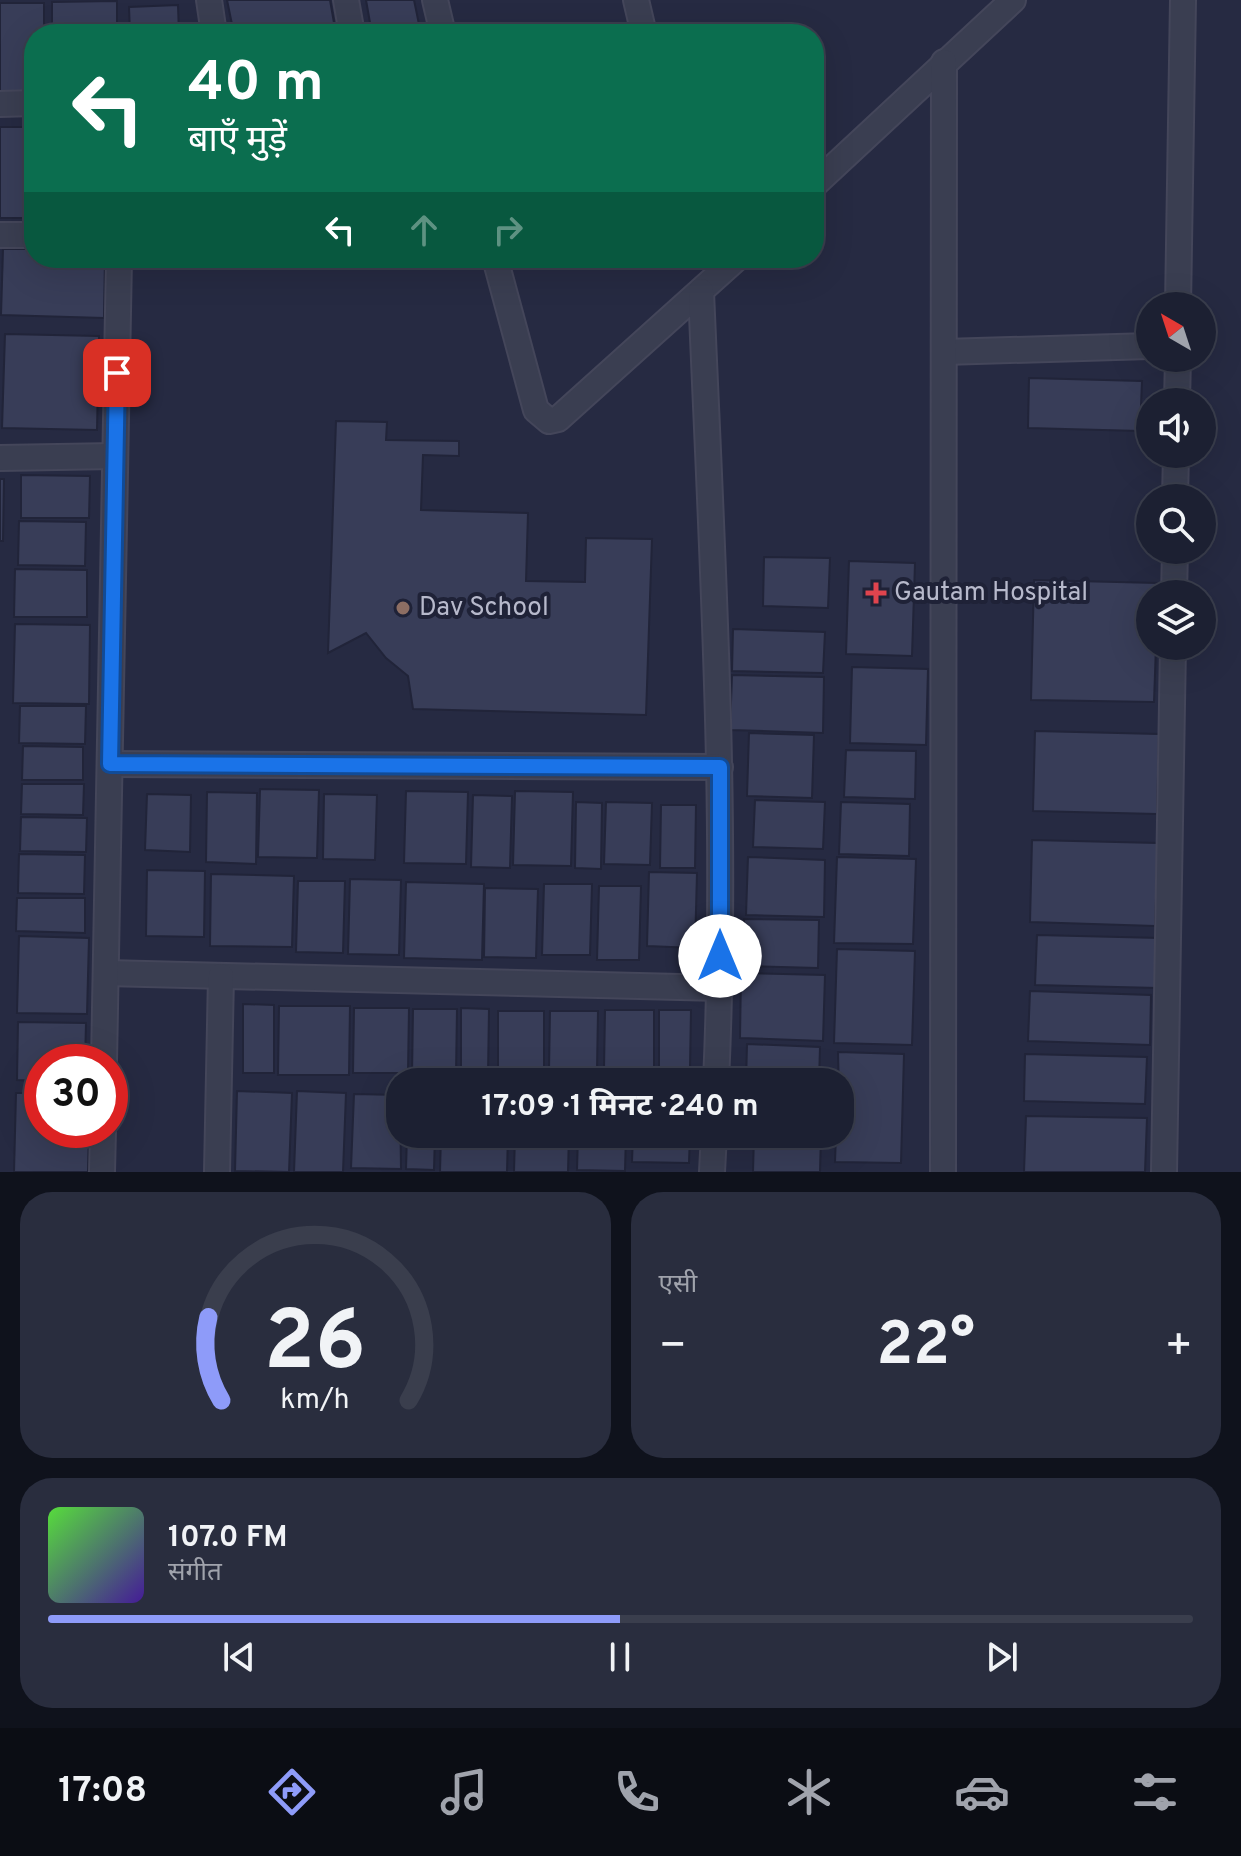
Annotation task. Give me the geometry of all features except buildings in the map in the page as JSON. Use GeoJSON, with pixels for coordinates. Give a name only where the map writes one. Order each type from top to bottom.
{"type":"FeatureCollection","features":[{"type":"Feature","properties":{"kind":"street"},"geometry":{"type":"LineString","coordinates":[[209,0],[213,24]]}},
{"type":"Feature","properties":{"kind":"street"},"geometry":{"type":"LineString","coordinates":[[346,0],[350,24]]}},
{"type":"Feature","properties":{"kind":"street"},"geometry":{"type":"LineString","coordinates":[[435,0],[441,24]]}},
{"type":"Feature","properties":{"kind":"street"},"geometry":{"type":"LineString","coordinates":[[636,0],[642,24]]}},
{"type":"Feature","properties":{"kind":"street"},"geometry":{"type":"LineString","coordinates":[[824,176],[1013,0]]}},
{"type":"Feature","properties":{"kind":"street"},"geometry":{"type":"LineString","coordinates":[[1178,292],[1183,0]]}},
{"type":"Feature","properties":{"kind":"street"},"geometry":{"type":"LineString","coordinates":[[943,1172],[944,62]]}},
{"type":"Feature","properties":{"kind":"street"},"geometry":{"type":"LineString","coordinates":[[0,104],[24,103]]}},
{"type":"Feature","properties":{"kind":"street"},"geometry":{"type":"LineString","coordinates":[[0,235],[24,235]]}},
{"type":"Feature","properties":{"kind":"street"},"geometry":{"type":"LineString","coordinates":[[104,1044],[119,268]]}},
{"type":"Feature","properties":{"kind":"street"},"geometry":{"type":"LineString","coordinates":[[498,268],[536,410],[549,421],[558,419],[726,268]]}},
{"type":"Feature","properties":{"kind":"street"},"geometry":{"type":"LineString","coordinates":[[701,291],[720,767],[720,988],[717,1068]]}},
{"type":"Feature","properties":{"kind":"street"},"geometry":{"type":"LineString","coordinates":[[944,352],[1136,346]]}},
{"type":"Feature","properties":{"kind":"street"},"geometry":{"type":"LineString","coordinates":[[0,458],[115,456]]}},
{"type":"Feature","properties":{"kind":"street"},"geometry":{"type":"LineString","coordinates":[[1164,1172],[1173,660]]}},
{"type":"Feature","properties":{"kind":"street"},"geometry":{"type":"LineString","coordinates":[[110,764],[720,767]]}},
{"type":"Feature","properties":{"kind":"street"},"geometry":{"type":"LineString","coordinates":[[106,973],[720,988]]}},
{"type":"Feature","properties":{"kind":"street"},"geometry":{"type":"LineString","coordinates":[[217,1172],[221,976]]}},
{"type":"Feature","properties":{"kind":"street"},"geometry":{"type":"LineString","coordinates":[[102,1172],[103,1148]]}},
{"type":"Feature","properties":{"kind":"street"},"geometry":{"type":"LineString","coordinates":[[712,1172],[713,1148]]}},
{"type":"Feature","properties":{"kind":"place","name":"Gautam Hospital"},"geometry":{"type":"Point","coordinates":[876,593]}},
{"type":"Feature","properties":{"kind":"place","name":"Dav School"},"geometry":{"type":"Point","coordinates":[403,608]}},
{"type":"Feature","properties":{"kind":"route"},"geometry":{"type":"LineString","coordinates":[[117,373],[110,764],[720,767],[720,956]]}}]}
